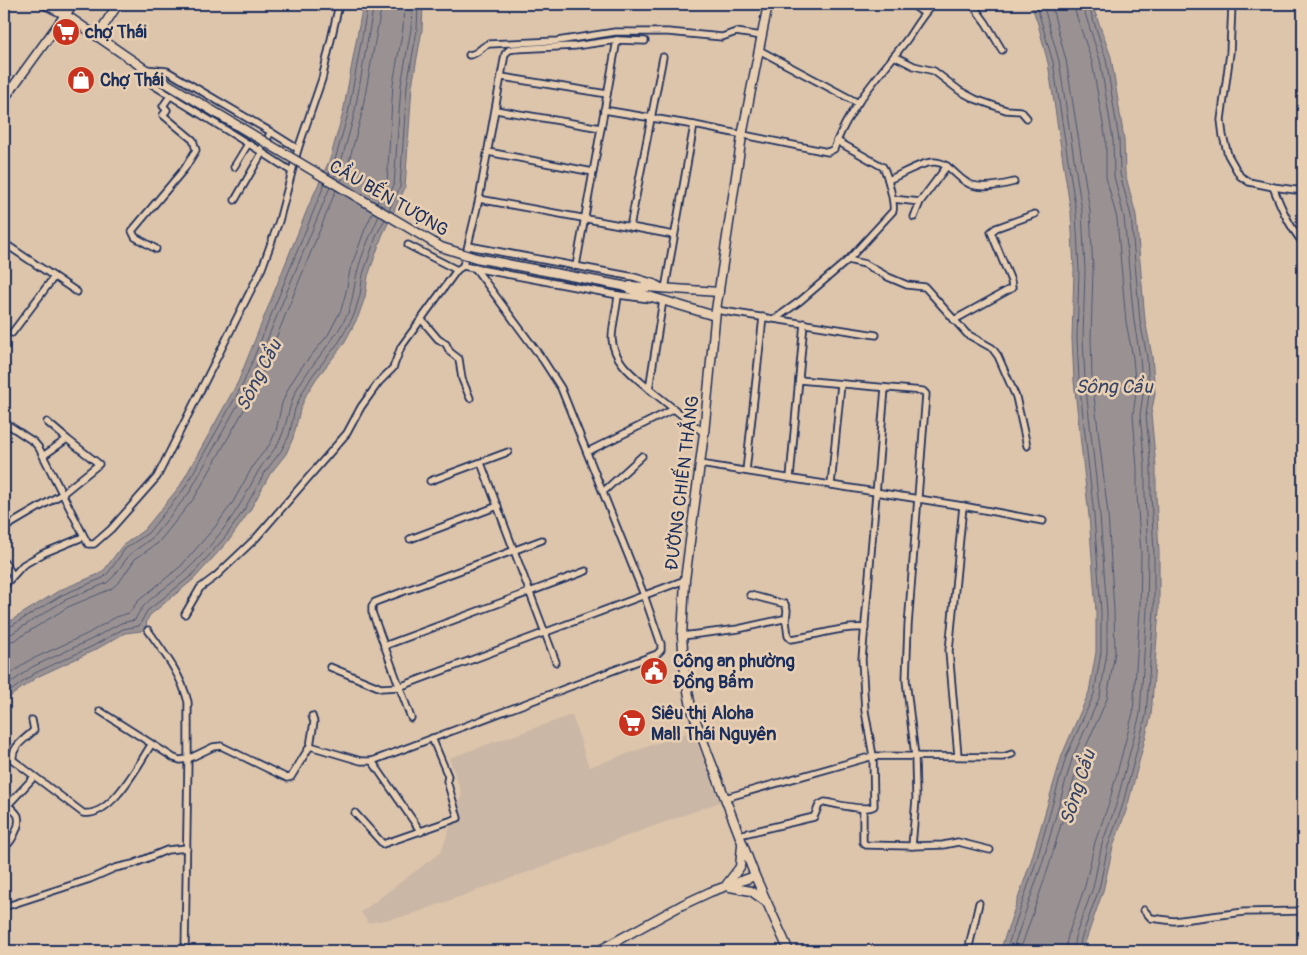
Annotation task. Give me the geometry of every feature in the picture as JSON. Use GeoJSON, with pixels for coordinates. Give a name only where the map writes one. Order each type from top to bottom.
{"type":"FeatureCollection","features":[{"type":"Feature","properties":{"kind":"main road"},"geometry":{"type":"LineString","coordinates":[[44,4],[66,15]]}},
{"type":"Feature","properties":{"kind":"main road"},"geometry":{"type":"LineString","coordinates":[[55,4],[66,15]]}},
{"type":"Feature","properties":{"kind":"main road"},"geometry":{"type":"LineString","coordinates":[[4,99],[73,4]]}},
{"type":"Feature","properties":{"kind":"main road"},"geometry":{"type":"LineString","coordinates":[[96,36],[118,4]]}},
{"type":"Feature","properties":{"kind":"main road","name":"ĐƯỜNG CHIẾN THẮNG"},"geometry":{"type":"LineString","coordinates":[[768,4],[742,136],[716,313],[704,434],[685,580],[682,636],[685,675],[692,707],[755,876],[789,951]]}},
{"type":"Feature","properties":{"kind":"main road","name":"CẦU BẾN TƯỢNG"},"geometry":{"type":"LineString","coordinates":[[66,15],[161,80],[441,247],[476,258],[623,286]]}},
{"type":"Feature","properties":{"kind":"main road"},"geometry":{"type":"LineString","coordinates":[[623,286],[719,292]]}},
{"type":"Feature","properties":{"kind":"main road"},"geometry":{"type":"LineString","coordinates":[[623,286],[642,294],[716,313]]}},
{"type":"Feature","properties":{"kind":"main road"},"geometry":{"type":"LineString","coordinates":[[725,886],[740,867],[741,839]]}},
{"type":"Feature","properties":{"kind":"main road"},"geometry":{"type":"LineString","coordinates":[[598,951],[682,905],[725,886],[755,876]]}},
{"type":"Feature","properties":{"kind":"main road"},"geometry":{"type":"LineString","coordinates":[[725,886],[751,891],[766,901]]}},
{"type":"Feature","properties":{"kind":"street"},"geometry":{"type":"LineString","coordinates":[[4,422],[34,442],[88,544],[91,545],[100,539],[148,487],[165,464],[208,372],[262,268],[279,221],[291,171],[322,79],[337,17],[338,4]]}},
{"type":"Feature","properties":{"kind":"street"},"geometry":{"type":"LineString","coordinates":[[911,4],[924,13]]}},
{"type":"Feature","properties":{"kind":"street"},"geometry":{"type":"LineString","coordinates":[[604,110],[694,125],[828,152],[834,149],[858,103],[924,13],[933,4]]}},
{"type":"Feature","properties":{"kind":"street"},"geometry":{"type":"LineString","coordinates":[[972,4],[1002,50]]}},
{"type":"Feature","properties":{"kind":"street"},"geometry":{"type":"LineString","coordinates":[[1232,4],[1230,53],[1221,120],[1228,154],[1240,176],[1249,182],[1303,191]]}},
{"type":"Feature","properties":{"kind":"street"},"geometry":{"type":"LineString","coordinates":[[469,54],[477,53],[485,45],[489,44],[567,40],[615,32],[660,31],[722,36],[736,32],[762,36]]}},
{"type":"Feature","properties":{"kind":"street"},"geometry":{"type":"LineString","coordinates":[[576,266],[617,40]]}},
{"type":"Feature","properties":{"kind":"street"},"geometry":{"type":"LineString","coordinates":[[185,614],[200,588],[216,576],[256,538],[347,433],[379,382],[393,368],[401,347],[457,270],[463,266],[480,198],[505,54],[509,50],[575,46],[617,40],[645,41]]}},
{"type":"Feature","properties":{"kind":"street"},"geometry":{"type":"LineString","coordinates":[[759,50],[858,103]]}},
{"type":"Feature","properties":{"kind":"street"},"geometry":{"type":"LineString","coordinates":[[894,56],[914,66],[934,71],[955,88],[976,99],[1006,110],[1021,111],[1027,118]]}},
{"type":"Feature","properties":{"kind":"street"},"geometry":{"type":"LineString","coordinates":[[630,227],[663,57]]}},
{"type":"Feature","properties":{"kind":"street"},"geometry":{"type":"LineString","coordinates":[[145,69],[166,71],[298,149]]}},
{"type":"Feature","properties":{"kind":"street"},"geometry":{"type":"LineString","coordinates":[[145,69],[153,85],[291,171]]}},
{"type":"Feature","properties":{"kind":"street"},"geometry":{"type":"LineString","coordinates":[[502,77],[607,94]]}},
{"type":"Feature","properties":{"kind":"street"},"geometry":{"type":"LineString","coordinates":[[156,249],[135,237],[132,231],[185,168],[196,150],[193,140],[164,115],[167,110],[162,106],[170,96]]}},
{"type":"Feature","properties":{"kind":"street"},"geometry":{"type":"LineString","coordinates":[[496,110],[601,128]]}},
{"type":"Feature","properties":{"kind":"street"},"geometry":{"type":"LineString","coordinates":[[469,246],[634,277],[654,283],[665,289],[694,125]]}},
{"type":"Feature","properties":{"kind":"street"},"geometry":{"type":"LineString","coordinates":[[235,200],[271,132]]}},
{"type":"Feature","properties":{"kind":"street"},"geometry":{"type":"LineString","coordinates":[[775,319],[800,301],[848,260],[893,211],[893,199],[883,166],[837,141]]}},
{"type":"Feature","properties":{"kind":"street"},"geometry":{"type":"LineString","coordinates":[[234,166],[248,144]]}},
{"type":"Feature","properties":{"kind":"street"},"geometry":{"type":"LineString","coordinates":[[488,152],[593,172]]}},
{"type":"Feature","properties":{"kind":"street"},"geometry":{"type":"LineString","coordinates":[[888,180],[927,163],[935,162],[947,166],[972,186],[992,186],[1014,182]]}},
{"type":"Feature","properties":{"kind":"street"},"geometry":{"type":"LineString","coordinates":[[914,217],[920,202],[947,166]]}},
{"type":"Feature","properties":{"kind":"street"},"geometry":{"type":"LineString","coordinates":[[1273,187],[1283,211],[1303,243]]}},
{"type":"Feature","properties":{"kind":"street"},"geometry":{"type":"LineString","coordinates":[[480,198],[674,235]]}},
{"type":"Feature","properties":{"kind":"street"},"geometry":{"type":"LineString","coordinates":[[893,199],[920,202]]}},
{"type":"Feature","properties":{"kind":"street"},"geometry":{"type":"LineString","coordinates":[[954,320],[1012,288],[1011,281],[991,232],[996,228],[1035,214]]}},
{"type":"Feature","properties":{"kind":"street"},"geometry":{"type":"LineString","coordinates":[[4,243],[77,292]]}},
{"type":"Feature","properties":{"kind":"street"},"geometry":{"type":"LineString","coordinates":[[408,245],[457,270]]}},
{"type":"Feature","properties":{"kind":"street"},"geometry":{"type":"LineString","coordinates":[[848,260],[865,264],[888,277],[907,284],[925,287],[971,337],[992,348],[1016,397],[1027,446]]}},
{"type":"Feature","properties":{"kind":"street"},"geometry":{"type":"LineString","coordinates":[[463,266],[618,295],[663,300],[649,389]]}},
{"type":"Feature","properties":{"kind":"street"},"geometry":{"type":"LineString","coordinates":[[310,746],[361,761],[372,761],[657,654],[661,650],[661,644],[644,595],[561,388],[475,268]]}},
{"type":"Feature","properties":{"kind":"street"},"geometry":{"type":"LineString","coordinates":[[12,333],[54,277]]}},
{"type":"Feature","properties":{"kind":"street"},"geometry":{"type":"LineString","coordinates":[[618,295],[612,339],[623,367],[704,434]]}},
{"type":"Feature","properties":{"kind":"street"},"geometry":{"type":"LineString","coordinates":[[716,313],[763,317],[876,335]]}},
{"type":"Feature","properties":{"kind":"street"},"geometry":{"type":"LineString","coordinates":[[746,471],[763,317]]}},
{"type":"Feature","properties":{"kind":"street"},"geometry":{"type":"LineString","coordinates":[[422,320],[446,344],[450,352],[459,359],[462,379],[470,398]]}},
{"type":"Feature","properties":{"kind":"street"},"geometry":{"type":"LineString","coordinates":[[790,478],[804,323]]}},
{"type":"Feature","properties":{"kind":"street"},"geometry":{"type":"LineString","coordinates":[[799,380],[923,390],[926,394],[908,626],[906,680],[915,756],[916,799],[912,846]]}},
{"type":"Feature","properties":{"kind":"street"},"geometry":{"type":"LineString","coordinates":[[831,485],[842,384]]}},
{"type":"Feature","properties":{"kind":"street"},"geometry":{"type":"LineString","coordinates":[[741,839],[814,817],[819,805],[825,802],[863,808],[874,806],[873,756],[865,711],[862,659],[885,388]]}},
{"type":"Feature","properties":{"kind":"street"},"geometry":{"type":"LineString","coordinates":[[587,452],[674,409]]}},
{"type":"Feature","properties":{"kind":"street"},"geometry":{"type":"LineString","coordinates":[[4,528],[62,494],[99,464],[47,422]]}},
{"type":"Feature","properties":{"kind":"street"},"geometry":{"type":"LineString","coordinates":[[43,456],[67,439]]}},
{"type":"Feature","properties":{"kind":"street"},"geometry":{"type":"LineString","coordinates":[[430,481],[508,452]]}},
{"type":"Feature","properties":{"kind":"street"},"geometry":{"type":"LineString","coordinates":[[603,492],[642,456]]}},
{"type":"Feature","properties":{"kind":"street"},"geometry":{"type":"LineString","coordinates":[[481,462],[556,662]]}},
{"type":"Feature","properties":{"kind":"street"},"geometry":{"type":"LineString","coordinates":[[700,464],[918,498],[1043,521]]}},
{"type":"Feature","properties":{"kind":"street"},"geometry":{"type":"LineString","coordinates":[[410,539],[498,506]]}},
{"type":"Feature","properties":{"kind":"street"},"geometry":{"type":"LineString","coordinates":[[958,756],[949,651],[963,506]]}},
{"type":"Feature","properties":{"kind":"street"},"geometry":{"type":"LineString","coordinates":[[4,586],[23,565],[34,558],[83,537]]}},
{"type":"Feature","properties":{"kind":"street"},"geometry":{"type":"LineString","coordinates":[[411,718],[372,612],[372,606],[375,602],[542,540]]}},
{"type":"Feature","properties":{"kind":"street"},"geometry":{"type":"LineString","coordinates":[[4,562],[13,575]]}},
{"type":"Feature","properties":{"kind":"street"},"geometry":{"type":"LineString","coordinates":[[384,646],[586,570]]}},
{"type":"Feature","properties":{"kind":"street"},"geometry":{"type":"LineString","coordinates":[[330,668],[381,688],[399,687],[685,580]]}},
{"type":"Feature","properties":{"kind":"street"},"geometry":{"type":"LineString","coordinates":[[750,595],[785,604],[788,636],[791,639],[847,628],[865,628]]}},
{"type":"Feature","properties":{"kind":"street"},"geometry":{"type":"LineString","coordinates":[[682,636],[738,629],[786,620]]}},
{"type":"Feature","properties":{"kind":"street"},"geometry":{"type":"LineString","coordinates":[[148,630],[177,672],[188,702],[185,951]]}},
{"type":"Feature","properties":{"kind":"street"},"geometry":{"type":"LineString","coordinates":[[100,711],[174,758],[180,760],[188,759],[213,747],[221,746],[289,778],[310,746],[314,722],[312,716]]}},
{"type":"Feature","properties":{"kind":"street"},"geometry":{"type":"LineString","coordinates":[[32,720],[34,730],[16,747],[12,757],[14,762],[83,813],[91,814],[99,811],[118,794],[151,745]]}},
{"type":"Feature","properties":{"kind":"street"},"geometry":{"type":"LineString","coordinates":[[355,813],[383,844],[456,820],[458,815],[447,781],[448,776],[432,738]]}},
{"type":"Feature","properties":{"kind":"street"},"geometry":{"type":"LineString","coordinates":[[725,798],[873,756],[1003,757],[1012,754]]}},
{"type":"Feature","properties":{"kind":"street"},"geometry":{"type":"LineString","coordinates":[[372,761],[421,832]]}},
{"type":"Feature","properties":{"kind":"street"},"geometry":{"type":"LineString","coordinates":[[4,848],[10,842],[18,823],[17,814],[6,804],[34,777]]}},
{"type":"Feature","properties":{"kind":"street"},"geometry":{"type":"LineString","coordinates":[[863,808],[864,844],[912,846],[943,845],[958,842],[990,850]]}},
{"type":"Feature","properties":{"kind":"street"},"geometry":{"type":"LineString","coordinates":[[4,907],[90,879],[115,868],[133,864],[167,850],[187,848]]}},
{"type":"Feature","properties":{"kind":"street"},"geometry":{"type":"LineString","coordinates":[[968,951],[979,903]]}},
{"type":"Feature","properties":{"kind":"street"},"geometry":{"type":"LineString","coordinates":[[1144,910],[1151,918],[1174,921],[1244,912],[1303,911]]}},
{"type":"Feature","properties":{"kind":"shaded area"},"geometry":{"type":"Polygon","coordinates":[[[572,715],[589,767],[692,731],[720,802],[407,916],[368,923],[361,912],[441,852],[462,794],[449,758],[572,715]]]}},
{"type":"Feature","properties":{"kind":"water","name":"Sông Cầu"},"geometry":{"type":"Polygon","coordinates":[[[363,4],[423,4],[422,30],[412,86],[405,188],[382,236],[368,276],[365,297],[358,317],[343,345],[306,395],[286,454],[270,474],[249,512],[230,539],[194,579],[150,615],[146,627],[141,631],[125,633],[95,650],[37,677],[4,701],[4,625],[60,590],[99,574],[122,546],[144,530],[180,486],[238,382],[309,205],[330,159],[343,113],[363,4]]]}},
{"type":"Feature","properties":{"kind":"water","name":"Sông Cầu"},"geometry":{"type":"Polygon","coordinates":[[[1031,4],[1092,4],[1111,57],[1124,139],[1125,173],[1136,215],[1145,320],[1152,356],[1155,394],[1151,414],[1156,467],[1159,610],[1151,716],[1127,808],[1113,847],[1103,891],[1084,951],[1000,951],[1031,861],[1062,755],[1089,692],[1096,652],[1096,612],[1089,516],[1074,381],[1072,338],[1074,270],[1071,213],[1048,63],[1031,4]]]}},
{"type":"Feature","properties":{"kind":"place","name":"chợ Thái"},"geometry":{"type":"Point","coordinates":[66,32]}},
{"type":"Feature","properties":{"kind":"place","name":"Chợ Thái"},"geometry":{"type":"Point","coordinates":[81,80]}},
{"type":"Feature","properties":{"kind":"place","name":"Công an phường Đồng Bẩm"},"geometry":{"type":"Point","coordinates":[654,671]}},
{"type":"Feature","properties":{"kind":"place","name":"Siêu thị Aloha Mall Thái Nguyên"},"geometry":{"type":"Point","coordinates":[632,723]}}]}
